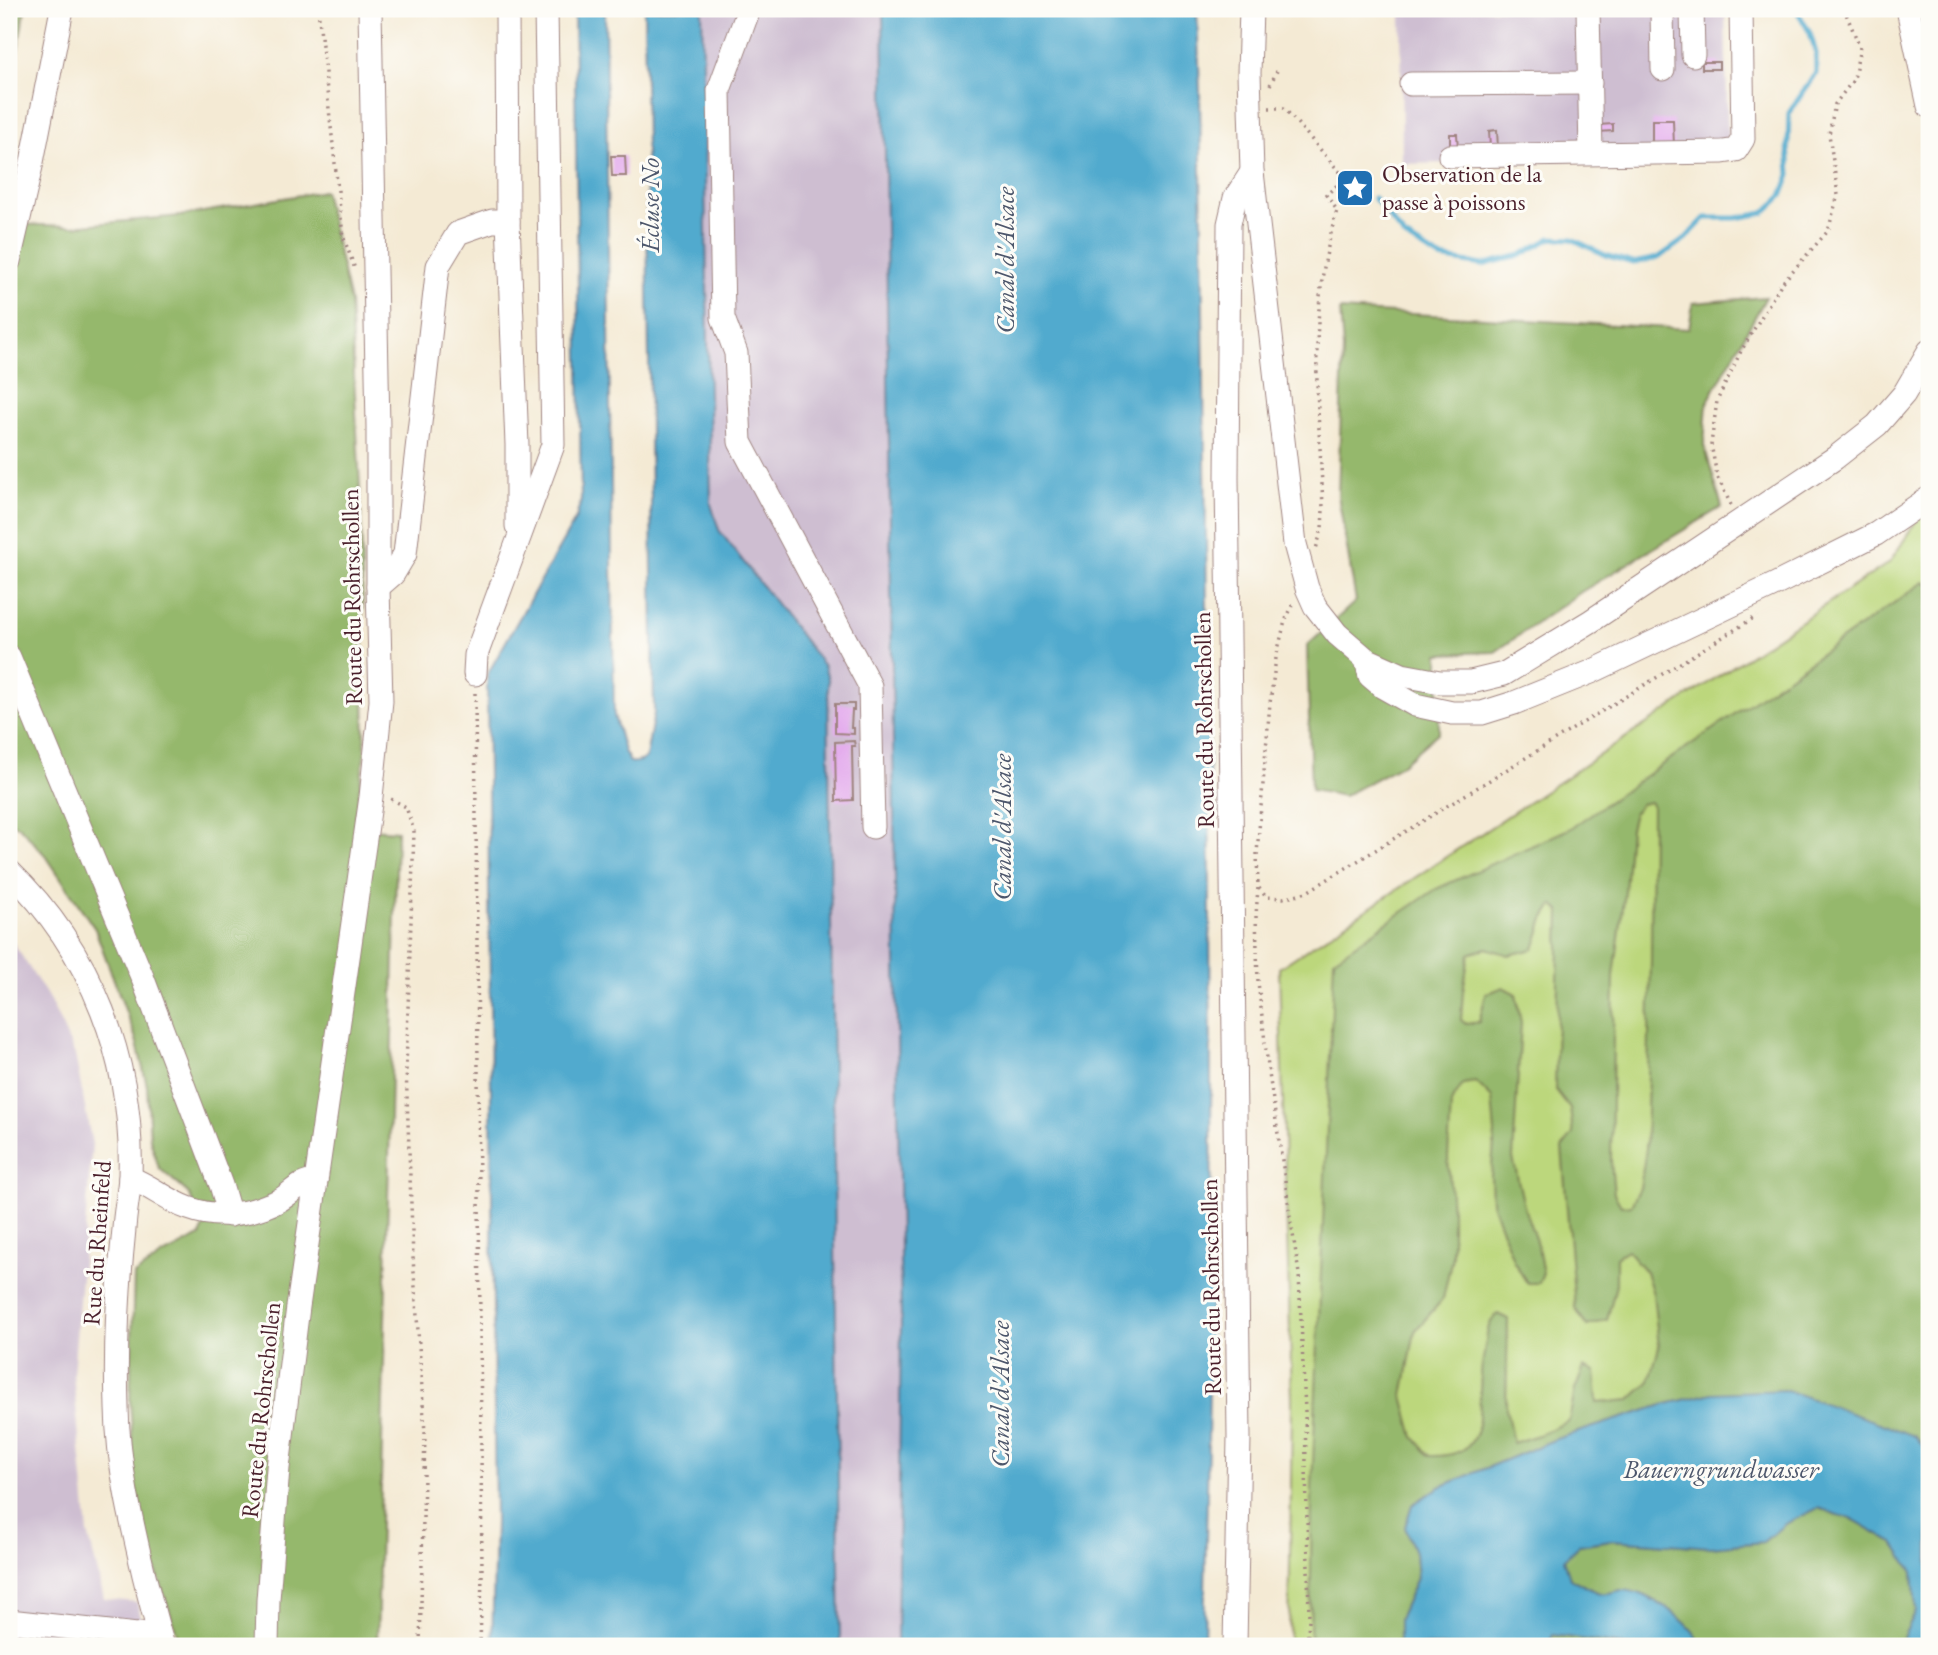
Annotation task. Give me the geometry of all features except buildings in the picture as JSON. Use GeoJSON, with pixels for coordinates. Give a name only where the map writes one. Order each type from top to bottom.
{"type":"FeatureCollection","features":[{"type":"Feature","properties":{"kind":"street"},"geometry":{"type":"LineString","coordinates":[[9,261],[32,162],[62,9]]}},
{"type":"Feature","properties":{"kind":"street","name":"Route du Rohrschollen"},"geometry":{"type":"LineString","coordinates":[[267,1646],[278,1468],[298,1307],[371,797],[381,701],[370,9]]}},
{"type":"Feature","properties":{"kind":"street"},"geometry":{"type":"LineString","coordinates":[[507,9],[508,221],[517,445],[517,543]]}},
{"type":"Feature","properties":{"kind":"street"},"geometry":{"type":"LineString","coordinates":[[475,674],[476,655],[553,445],[546,9]]}},
{"type":"Feature","properties":{"kind":"street"},"geometry":{"type":"LineString","coordinates":[[749,9],[719,90],[723,318],[736,353],[740,442],[870,686],[873,827]]}},
{"type":"Feature","properties":{"kind":"street"},"geometry":{"type":"LineString","coordinates":[[1251,9],[1252,172],[1295,544],[1315,606],[1337,634],[1366,659],[1402,675],[1440,682],[1471,682],[1504,674],[1580,628],[1835,458],[1877,425],[1904,394],[1929,351]]}},
{"type":"Feature","properties":{"kind":"street"},"geometry":{"type":"LineString","coordinates":[[1588,9],[1591,153]]}},
{"type":"Feature","properties":{"kind":"street"},"geometry":{"type":"LineString","coordinates":[[1662,9],[1663,69]]}},
{"type":"Feature","properties":{"kind":"street"},"geometry":{"type":"LineString","coordinates":[[1692,9],[1693,55]]}},
{"type":"Feature","properties":{"kind":"street"},"geometry":{"type":"LineString","coordinates":[[1450,156],[1736,150],[1743,139],[1741,9]]}},
{"type":"Feature","properties":{"kind":"street"},"geometry":{"type":"LineString","coordinates":[[1908,9],[1929,106]]}},
{"type":"Feature","properties":{"kind":"street"},"geometry":{"type":"LineString","coordinates":[[1411,85],[1590,83]]}},
{"type":"Feature","properties":{"kind":"street","name":"Route du Rohrschollen"},"geometry":{"type":"LineString","coordinates":[[1235,1646],[1239,1437],[1227,478],[1229,224],[1235,198],[1252,172]]}},
{"type":"Feature","properties":{"kind":"street"},"geometry":{"type":"LineString","coordinates":[[378,587],[393,574],[405,554],[438,266],[458,233],[492,221],[508,221]]}},
{"type":"Feature","properties":{"kind":"street"},"geometry":{"type":"LineString","coordinates":[[1366,659],[1370,676],[1383,687],[1415,705],[1452,713],[1482,713],[1591,672],[1776,584],[1876,534],[1929,498]]}},
{"type":"Feature","properties":{"kind":"street"},"geometry":{"type":"LineString","coordinates":[[9,657],[143,979],[222,1185],[230,1215]]}},
{"type":"Feature","properties":{"kind":"street"},"geometry":{"type":"LineString","coordinates":[[1504,674],[1514,703]]}},
{"type":"Feature","properties":{"kind":"street","name":"Rue du Rheinfeld"},"geometry":{"type":"LineString","coordinates":[[9,872],[41,907],[69,944],[107,1024],[121,1068],[127,1101],[130,1178],[117,1338],[117,1411],[125,1489],[161,1638]]}},
{"type":"Feature","properties":{"kind":"street"},"geometry":{"type":"LineString","coordinates":[[130,1178],[146,1184],[186,1208],[207,1214],[230,1215],[279,1201],[304,1182],[317,1181]]}},
{"type":"Feature","properties":{"kind":"street"},"geometry":{"type":"LineString","coordinates":[[9,1621],[161,1638]]}},
{"type":"Feature","properties":{"kind":"path"},"geometry":{"type":"LineString","coordinates":[[318,9],[343,236],[354,268],[375,287]]}},
{"type":"Feature","properties":{"kind":"path"},"geometry":{"type":"LineString","coordinates":[[1740,522],[1717,476],[1711,444],[1717,401],[1741,351],[1781,284],[1828,231],[1838,195],[1829,134],[1835,104],[1854,79],[1860,47],[1844,9]]}},
{"type":"Feature","properties":{"kind":"path"},"geometry":{"type":"LineString","coordinates":[[1280,107],[1284,107],[1345,178],[1326,195],[1337,209],[1323,269],[1318,311],[1322,529],[1314,552],[1299,563]]}},
{"type":"Feature","properties":{"kind":"path"},"geometry":{"type":"LineString","coordinates":[[1307,588],[1295,602],[1285,621],[1276,658],[1257,853],[1256,916],[1258,982],[1268,1067],[1299,1274],[1306,1425],[1309,1619],[1307,1646]]}},
{"type":"Feature","properties":{"kind":"path"},"geometry":{"type":"LineString","coordinates":[[1258,887],[1266,897],[1283,898],[1307,892],[1741,627],[1761,612]]}},
{"type":"Feature","properties":{"kind":"path"},"geometry":{"type":"LineString","coordinates":[[475,674],[482,1562],[480,1646]]}},
{"type":"Feature","properties":{"kind":"path"},"geometry":{"type":"LineString","coordinates":[[371,797],[393,799],[406,807],[415,831],[407,1068],[413,1258],[425,1433],[420,1646]]}},
{"type":"Feature","properties":{"kind":"shaded area"},"geometry":{"type":"Polygon","coordinates":[[[702,9],[883,9],[901,1324],[897,1646],[840,1646],[828,678],[824,666],[719,530],[711,504],[702,9]]]}},
{"type":"Feature","properties":{"kind":"shaded area"},"geometry":{"type":"Polygon","coordinates":[[[1401,9],[1725,9],[1728,158],[1402,164],[1401,9]]]}},
{"type":"Feature","properties":{"kind":"shaded area"},"geometry":{"type":"Polygon","coordinates":[[[9,936],[50,1000],[75,1055],[92,1144],[73,1374],[88,1533],[104,1599],[137,1602],[148,1646],[9,1646],[9,936]]]}},
{"type":"Feature","properties":{"kind":"green space"},"geometry":{"type":"Polygon","coordinates":[[[9,9],[25,9],[9,96],[9,9]]]}},
{"type":"Feature","properties":{"kind":"green space"},"geometry":{"type":"Polygon","coordinates":[[[324,191],[350,302],[361,506],[365,751],[354,828],[397,831],[377,1646],[181,1646],[151,1555],[135,1485],[130,1400],[134,1275],[163,1255],[200,1236],[205,1225],[188,1193],[159,1168],[150,1139],[147,1086],[136,1039],[95,929],[46,856],[19,826],[9,822],[9,224],[73,226],[180,216],[324,191]]]}},
{"type":"Feature","properties":{"kind":"green space"},"geometry":{"type":"Polygon","coordinates":[[[1766,297],[1707,403],[1704,445],[1722,507],[1581,592],[1495,652],[1439,654],[1439,732],[1401,765],[1344,796],[1311,790],[1307,646],[1356,601],[1338,495],[1343,349],[1340,310],[1689,329],[1693,303],[1766,297]]]}},
{"type":"Feature","properties":{"kind":"green space"},"geometry":{"type":"Polygon","coordinates":[[[1929,501],[1929,1646],[1289,1646],[1292,1399],[1279,968],[1890,562],[1929,501]]]}},
{"type":"Feature","properties":{"kind":"green space"},"geometry":{"type":"Polygon","coordinates":[[[1924,582],[1929,585],[1929,1454],[1915,1436],[1712,1393],[1663,1405],[1556,1439],[1440,1487],[1412,1505],[1405,1527],[1415,1552],[1417,1578],[1399,1619],[1399,1646],[1310,1646],[1312,1488],[1334,959],[1436,889],[1571,828],[1924,582]],[[1650,802],[1641,804],[1634,813],[1630,829],[1614,976],[1611,1161],[1614,1194],[1621,1206],[1631,1205],[1640,1188],[1646,1149],[1651,961],[1650,802]],[[1553,905],[1544,919],[1534,949],[1509,955],[1486,948],[1469,954],[1461,1020],[1466,1024],[1479,1022],[1486,994],[1503,987],[1516,994],[1521,1023],[1513,1158],[1543,1274],[1539,1283],[1527,1283],[1514,1262],[1492,1203],[1491,1176],[1495,1133],[1492,1098],[1476,1082],[1463,1084],[1451,1103],[1448,1158],[1452,1257],[1443,1299],[1415,1331],[1403,1396],[1414,1437],[1430,1456],[1449,1455],[1462,1450],[1471,1442],[1476,1432],[1487,1333],[1491,1321],[1498,1314],[1508,1319],[1506,1408],[1513,1443],[1569,1421],[1575,1390],[1584,1367],[1595,1372],[1597,1403],[1630,1400],[1650,1381],[1659,1347],[1653,1294],[1646,1272],[1627,1250],[1616,1257],[1616,1285],[1607,1320],[1587,1326],[1575,1308],[1562,1148],[1573,1134],[1570,1108],[1555,1089],[1560,911],[1553,905]]]}},
{"type":"Feature","properties":{"kind":"green space"},"geometry":{"type":"Polygon","coordinates":[[[1818,1508],[1854,1520],[1894,1543],[1913,1572],[1916,1611],[1899,1646],[1701,1646],[1689,1628],[1668,1609],[1632,1591],[1603,1593],[1592,1590],[1570,1578],[1563,1559],[1579,1545],[1611,1540],[1710,1547],[1763,1542],[1785,1524],[1818,1508]]]}},
{"type":"Feature","properties":{"kind":"green space"},"geometry":{"type":"Polygon","coordinates":[[[1553,1635],[1631,1646],[1547,1646],[1553,1635]]]}},
{"type":"Feature","properties":{"kind":"water","name":"Écluse No"},"geometry":{"type":"Polygon","coordinates":[[[574,9],[605,9],[614,715],[624,751],[630,762],[638,762],[646,757],[654,713],[644,9],[702,9],[711,504],[719,530],[824,666],[828,678],[840,1646],[492,1646],[495,1521],[487,675],[576,518],[581,500],[574,9]]]}},
{"type":"Feature","properties":{"kind":"water","name":"Canal d'Alsace"},"geometry":{"type":"Polygon","coordinates":[[[883,9],[1197,9],[1209,749],[1212,1240],[1204,1646],[897,1646],[901,1324],[883,9]]]}},
{"type":"Feature","properties":{"kind":"water","name":"Bauerngrundwasser"},"geometry":{"type":"Polygon","coordinates":[[[1787,1390],[1915,1436],[1929,1454],[1929,1646],[1899,1646],[1916,1611],[1913,1572],[1894,1543],[1854,1520],[1818,1508],[1785,1524],[1763,1542],[1710,1547],[1611,1540],[1579,1545],[1564,1559],[1570,1578],[1596,1592],[1632,1591],[1668,1609],[1690,1628],[1701,1646],[1631,1646],[1553,1635],[1547,1646],[1399,1646],[1399,1619],[1417,1578],[1415,1552],[1405,1527],[1412,1505],[1440,1487],[1556,1439],[1663,1405],[1712,1393],[1787,1390]]]}},
{"type":"Feature","properties":{"kind":"waterway"},"geometry":{"type":"LineString","coordinates":[[1374,198],[1405,237],[1440,258],[1482,265],[1521,255],[1551,238],[1572,239],[1605,255],[1633,263],[1658,258],[1685,239],[1705,218],[1736,218],[1764,213],[1782,196],[1790,175],[1789,113],[1816,73],[1816,53],[1810,33],[1796,9]]}},
{"type":"Feature","properties":{"kind":"place","name":"Observation de la passe à poissons"},"geometry":{"type":"Point","coordinates":[1355,188]}}]}
